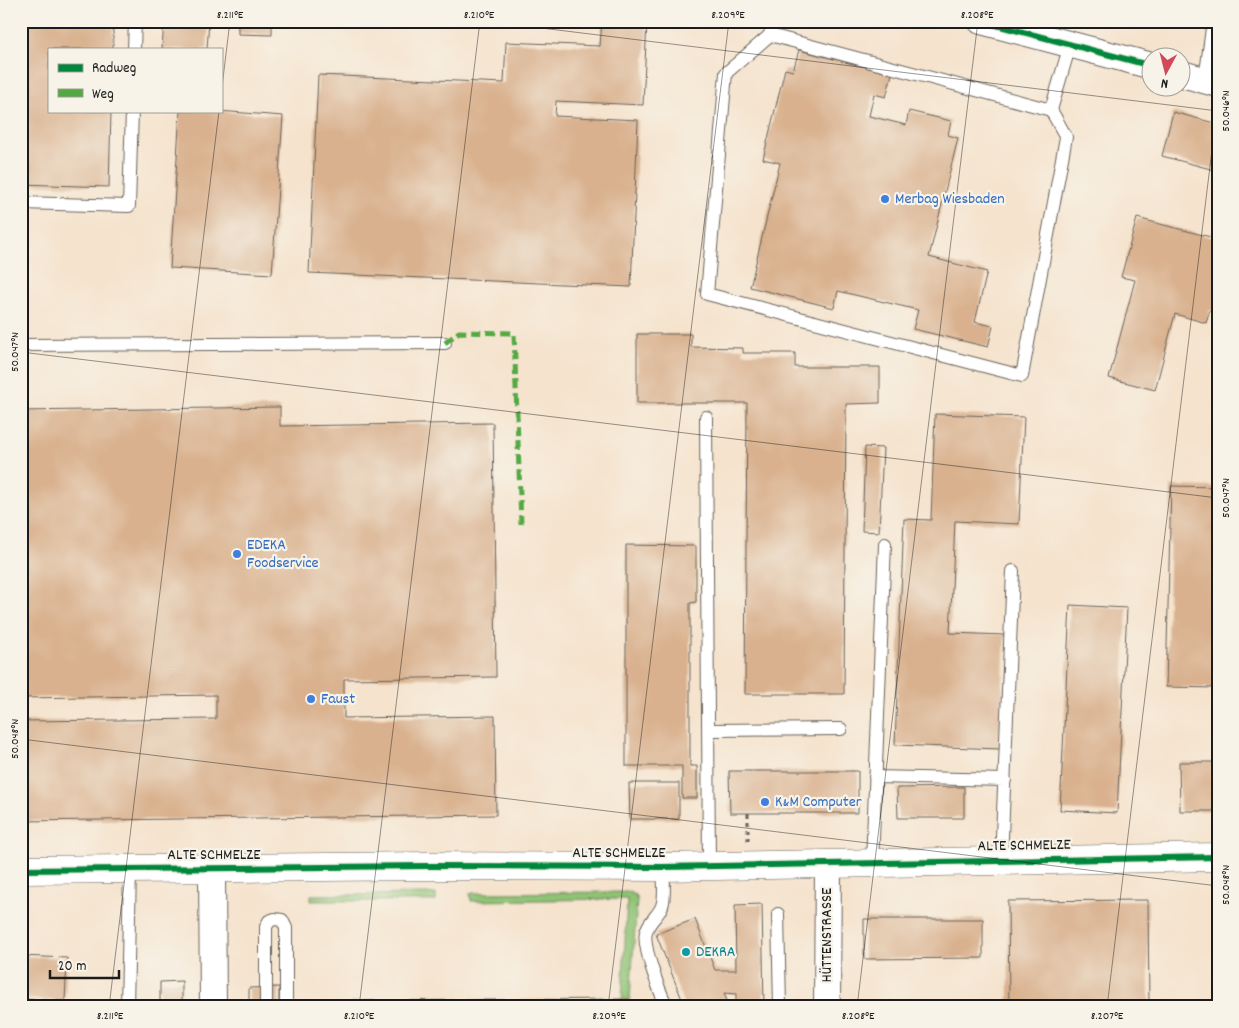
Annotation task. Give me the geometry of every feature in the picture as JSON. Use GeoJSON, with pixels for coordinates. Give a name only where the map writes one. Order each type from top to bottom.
{"type":"FeatureCollection","features":[{"type":"Feature","properties":{"kind":"street"},"geometry":{"type":"LineString","coordinates":[[981,21],[1142,63]]}},
{"type":"Feature","properties":{"kind":"street","name":"ALTE SCHMELZE"},"geometry":{"type":"LineString","coordinates":[[21,870],[428,866],[663,867],[1218,857]]}},
{"type":"Feature","properties":{"kind":"street","name":"HÜTTENSTRASSE"},"geometry":{"type":"LineString","coordinates":[[827,1007],[828,864]]}},
{"type":"Feature","properties":{"kind":"street"},"geometry":{"type":"LineString","coordinates":[[212,869],[213,1007]]}},
{"type":"Feature","properties":{"kind":"lane"},"geometry":{"type":"LineString","coordinates":[[134,48],[135,21]]}},
{"type":"Feature","properties":{"kind":"lane"},"geometry":{"type":"LineString","coordinates":[[772,21],[770,35],[726,73],[707,294],[1022,376],[1066,137],[1051,110],[1070,45]]}},
{"type":"Feature","properties":{"kind":"lane"},"geometry":{"type":"LineString","coordinates":[[1201,79],[1213,21]]}},
{"type":"Feature","properties":{"kind":"lane"},"geometry":{"type":"LineString","coordinates":[[770,35],[1051,110]]}},
{"type":"Feature","properties":{"kind":"lane"},"geometry":{"type":"LineString","coordinates":[[21,203],[129,206],[132,112]]}},
{"type":"Feature","properties":{"kind":"lane"},"geometry":{"type":"LineString","coordinates":[[21,345],[445,343]]}},
{"type":"Feature","properties":{"kind":"lane"},"geometry":{"type":"LineString","coordinates":[[706,417],[709,865]]}},
{"type":"Feature","properties":{"kind":"lane"},"geometry":{"type":"LineString","coordinates":[[872,863],[885,544]]}},
{"type":"Feature","properties":{"kind":"lane"},"geometry":{"type":"LineString","coordinates":[[1001,860],[1013,571]]}},
{"type":"Feature","properties":{"kind":"lane"},"geometry":{"type":"LineString","coordinates":[[708,730],[842,729]]}},
{"type":"Feature","properties":{"kind":"lane"},"geometry":{"type":"LineString","coordinates":[[875,776],[1005,780]]}},
{"type":"Feature","properties":{"kind":"lane"},"geometry":{"type":"LineString","coordinates":[[663,867],[662,906],[645,933],[650,961],[667,1007]]}},
{"type":"Feature","properties":{"kind":"lane"},"geometry":{"type":"LineString","coordinates":[[127,1007],[130,870]]}},
{"type":"Feature","properties":{"kind":"lane"},"geometry":{"type":"LineString","coordinates":[[778,914],[780,1007]]}},
{"type":"Feature","properties":{"kind":"lane"},"geometry":{"type":"LineString","coordinates":[[266,1007],[266,927],[269,921],[275,919],[282,920],[286,928],[286,1007]]}},
{"type":"Feature","properties":{"kind":"green space"},"geometry":{"type":"Polygon","coordinates":[[[629,892],[635,895],[637,900],[630,999],[622,999],[627,899],[471,901],[470,893],[629,892]]]}},
{"type":"Feature","properties":{"kind":"green space"},"geometry":{"type":"Polygon","coordinates":[[[436,894],[436,901],[311,901],[311,895],[436,894]]]}},
{"type":"Feature","properties":{"kind":"building"},"geometry":{"type":"Polygon","coordinates":[[[21,21],[113,21],[113,48],[48,48],[48,112],[111,112],[109,187],[21,184],[21,21]]]}},
{"type":"Feature","properties":{"kind":"building"},"geometry":{"type":"Polygon","coordinates":[[[164,21],[209,21],[207,48],[162,48],[164,21]]]}},
{"type":"Feature","properties":{"kind":"building"},"geometry":{"type":"Polygon","coordinates":[[[238,21],[272,21],[272,35],[238,34],[238,21]]]}},
{"type":"Feature","properties":{"kind":"building"},"geometry":{"type":"Polygon","coordinates":[[[602,21],[647,21],[643,105],[556,101],[555,116],[638,120],[631,287],[309,273],[318,75],[504,83],[506,42],[600,46],[602,21]]]}},
{"type":"Feature","properties":{"kind":"building"},"geometry":{"type":"Polygon","coordinates":[[[799,50],[892,74],[886,97],[874,94],[869,116],[906,125],[909,111],[951,121],[948,135],[958,138],[929,257],[987,272],[975,322],[993,326],[988,347],[913,329],[918,310],[838,291],[834,308],[750,287],[780,163],[763,159],[785,69],[793,71],[799,50]]]}},
{"type":"Feature","properties":{"kind":"building"},"geometry":{"type":"Polygon","coordinates":[[[222,111],[283,116],[272,274],[170,268],[180,112],[222,111]]]}},
{"type":"Feature","properties":{"kind":"building"},"geometry":{"type":"Polygon","coordinates":[[[1173,112],[1218,124],[1218,171],[1162,156],[1173,112]]]}},
{"type":"Feature","properties":{"kind":"building"},"geometry":{"type":"Polygon","coordinates":[[[1137,218],[1218,239],[1218,313],[1210,310],[1206,323],[1175,314],[1155,390],[1109,378],[1135,280],[1121,277],[1137,218]]]}},
{"type":"Feature","properties":{"kind":"building"},"geometry":{"type":"Polygon","coordinates":[[[637,334],[691,334],[691,347],[743,348],[743,353],[795,353],[795,367],[880,367],[880,403],[846,404],[844,694],[745,694],[747,403],[637,403],[637,334]]]}},
{"type":"Feature","properties":{"kind":"building"},"geometry":{"type":"Polygon","coordinates":[[[280,407],[280,426],[493,423],[496,677],[344,679],[344,718],[495,716],[496,815],[21,821],[21,721],[216,719],[216,695],[21,698],[21,411],[280,407]]]}},
{"type":"Feature","properties":{"kind":"building"},"geometry":{"type":"Polygon","coordinates":[[[935,414],[1024,417],[1019,524],[955,521],[950,633],[1005,635],[1000,749],[895,745],[904,519],[931,520],[935,414]]]}},
{"type":"Feature","properties":{"kind":"building"},"geometry":{"type":"Polygon","coordinates":[[[865,447],[883,448],[879,532],[862,531],[865,447]]]}},
{"type":"Feature","properties":{"kind":"building"},"geometry":{"type":"Polygon","coordinates":[[[1171,486],[1218,487],[1218,688],[1166,687],[1171,486]]]}},
{"type":"Feature","properties":{"kind":"building"},"geometry":{"type":"Polygon","coordinates":[[[626,545],[696,546],[696,602],[690,603],[690,766],[697,766],[697,798],[682,798],[682,766],[626,766],[626,545]]]}},
{"type":"Feature","properties":{"kind":"building"},"geometry":{"type":"Polygon","coordinates":[[[1070,605],[1127,608],[1117,813],[1060,810],[1070,605]]]}},
{"type":"Feature","properties":{"kind":"building"},"geometry":{"type":"Polygon","coordinates":[[[1179,762],[1218,762],[1218,811],[1180,811],[1179,762]]]}},
{"type":"Feature","properties":{"kind":"building"},"geometry":{"type":"Polygon","coordinates":[[[729,771],[858,771],[858,813],[730,813],[729,771]]]}},
{"type":"Feature","properties":{"kind":"building"},"geometry":{"type":"Polygon","coordinates":[[[629,783],[679,783],[679,819],[630,819],[629,783]]]}},
{"type":"Feature","properties":{"kind":"building"},"geometry":{"type":"Polygon","coordinates":[[[964,787],[964,818],[898,818],[897,788],[964,787]]]}},
{"type":"Feature","properties":{"kind":"building"},"geometry":{"type":"Polygon","coordinates":[[[1148,900],[1149,1007],[1009,1007],[1008,901],[1148,900]]]}},
{"type":"Feature","properties":{"kind":"building","name":"DEKRA"},"geometry":{"type":"Polygon","coordinates":[[[762,904],[764,1007],[736,1007],[736,994],[724,993],[727,1001],[712,1007],[685,1007],[656,934],[695,919],[715,970],[736,970],[735,905],[762,904]]]}},
{"type":"Feature","properties":{"kind":"building"},"geometry":{"type":"Polygon","coordinates":[[[864,919],[983,919],[983,958],[864,959],[864,919]]]}},
{"type":"Feature","properties":{"kind":"building"},"geometry":{"type":"Polygon","coordinates":[[[21,956],[67,958],[65,1001],[21,999],[21,956]]]}},
{"type":"Feature","properties":{"kind":"building"},"geometry":{"type":"Polygon","coordinates":[[[182,981],[182,1007],[160,1007],[160,982],[182,981]]]}},
{"type":"Feature","properties":{"kind":"building"},"geometry":{"type":"Polygon","coordinates":[[[279,987],[279,1007],[249,1007],[249,988],[279,987]]]}},
{"type":"Feature","properties":{"kind":"building"},"geometry":{"type":"Polygon","coordinates":[[[630,999],[630,1007],[351,1007],[351,1001],[630,999]]]}},
{"type":"Feature","properties":{"kind":"marked path"},"geometry":{"type":"LineString","coordinates":[[445,343],[459,332],[514,333],[521,524]]}},
{"type":"Feature","properties":{"kind":"cycle path"},"geometry":{"type":"LineString","coordinates":[[981,21],[1142,63]]}},
{"type":"Feature","properties":{"kind":"cycle path"},"geometry":{"type":"LineString","coordinates":[[21,870],[428,866],[663,867],[1218,857]]}},
{"type":"Feature","properties":{"kind":"place","name":"Merbag Wiesbaden"},"geometry":{"type":"Point","coordinates":[885,199]}},
{"type":"Feature","properties":{"kind":"place","name":"EDEKA Foodservice"},"geometry":{"type":"Point","coordinates":[237,554]}},
{"type":"Feature","properties":{"kind":"place","name":"Faust"},"geometry":{"type":"Point","coordinates":[311,699]}},
{"type":"Feature","properties":{"kind":"place","name":"K&M Computer"},"geometry":{"type":"Point","coordinates":[765,802]}},
{"type":"Feature","properties":{"kind":"place","name":"DEKRA"},"geometry":{"type":"Point","coordinates":[686,952]}}]}
